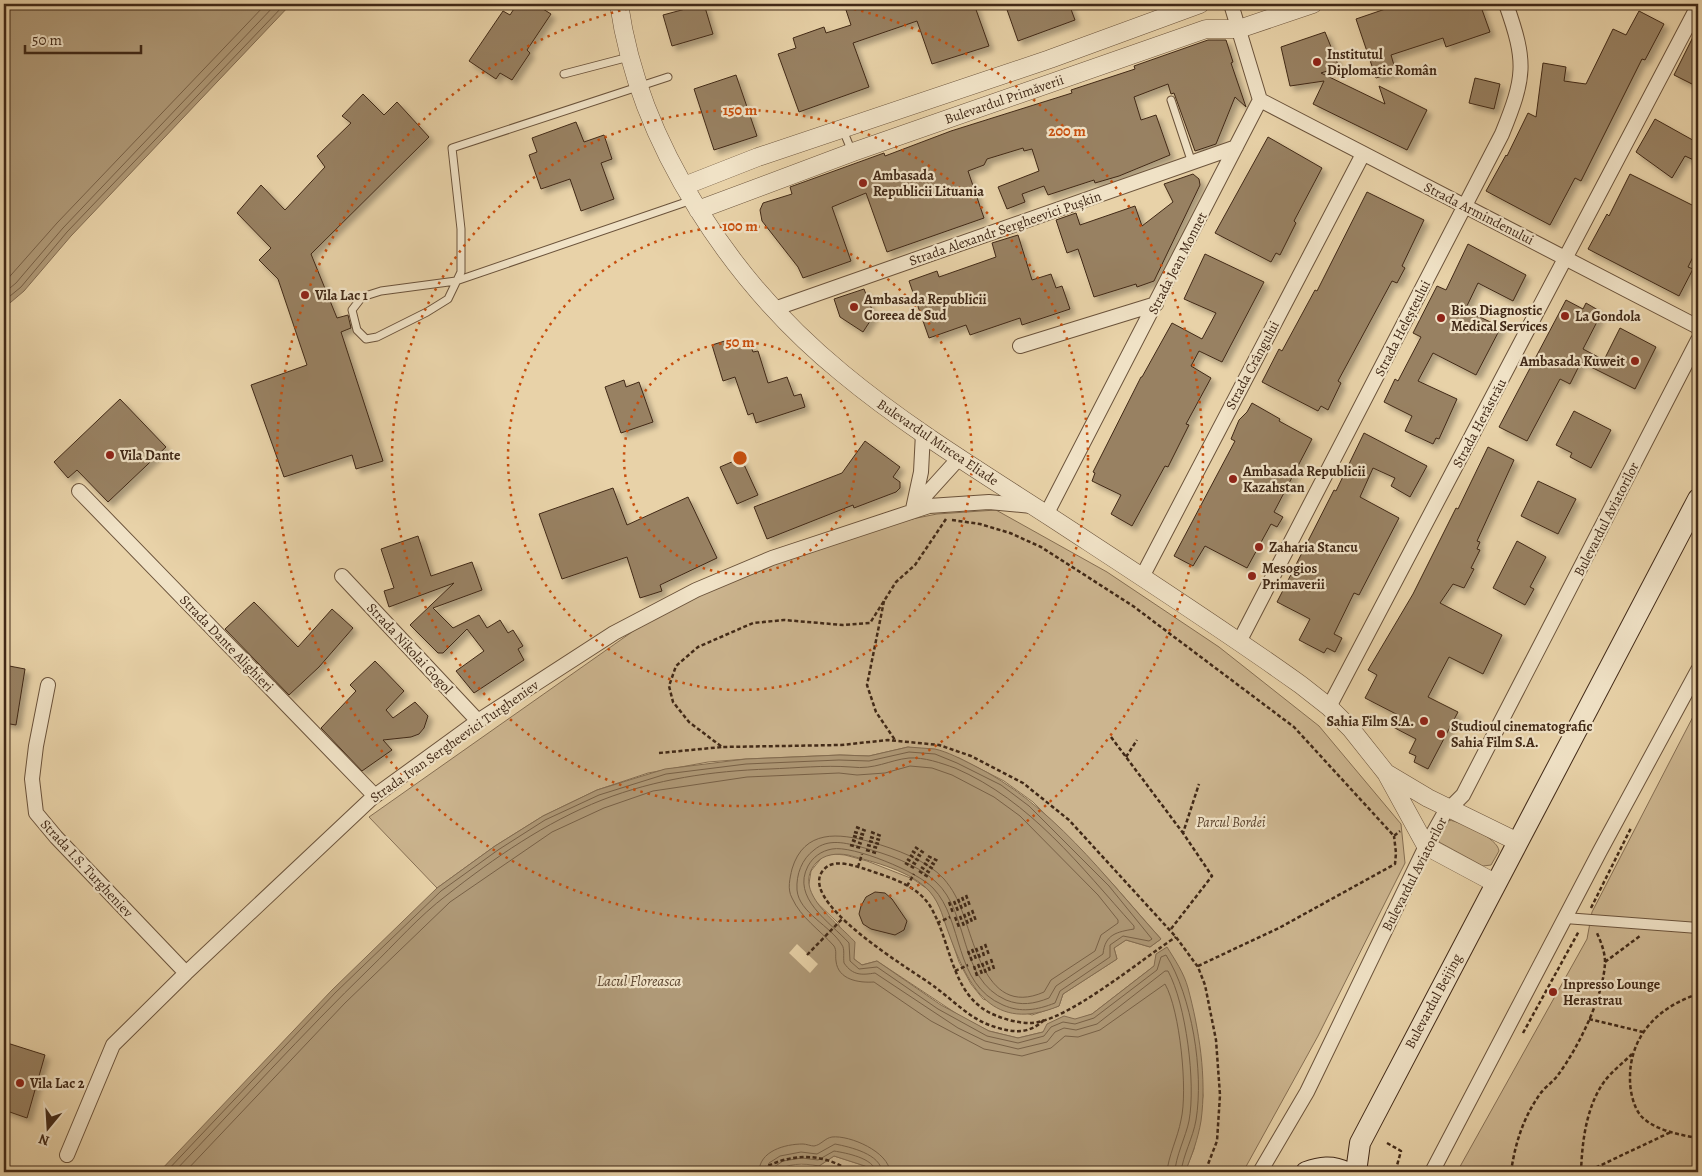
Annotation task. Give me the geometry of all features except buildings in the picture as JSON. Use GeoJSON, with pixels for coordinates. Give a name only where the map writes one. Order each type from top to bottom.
{"type":"FeatureCollection","features":[{"type":"Feature","properties":{"kind":"main road"},"geometry":{"type":"LineString","coordinates":[[1516,841],[1698,498]]}},
{"type":"Feature","properties":{"kind":"main road","name":"Bulevardul Beijing"},"geometry":{"type":"LineString","coordinates":[[1306,1172],[1317,1168],[1338,1170],[1360,1143],[1516,841]]}},
{"type":"Feature","properties":{"kind":"main road","name":"Bulevardul Beijing"},"geometry":{"type":"LineString","coordinates":[[1356,1172],[1360,1143]]}},
{"type":"Feature","properties":{"kind":"street","name":"Bulevardul Mircea Eliade"},"geometry":{"type":"LineString","coordinates":[[619,4],[630,56],[648,112],[692,199],[725,248],[774,308],[840,372],[923,433],[1239,642],[1302,685],[1329,707],[1351,729],[1386,773],[1426,846]]}},
{"type":"Feature","properties":{"kind":"street","name":"Bulevardul Primăverii"},"geometry":{"type":"LineString","coordinates":[[692,199],[852,152],[1054,69],[1200,4]]}},
{"type":"Feature","properties":{"kind":"street"},"geometry":{"type":"LineString","coordinates":[[1231,4],[1260,100]]}},
{"type":"Feature","properties":{"kind":"street","name":"Bulevardul Primăverii"},"geometry":{"type":"LineString","coordinates":[[692,199],[758,157],[843,129],[1054,69],[1206,29],[1239,29],[1314,4]]}},
{"type":"Feature","properties":{"kind":"street","name":"Strada Heleșteului"},"geometry":{"type":"LineString","coordinates":[[1239,642],[1502,134],[1518,95],[1522,78],[1517,34],[1506,4]]}},
{"type":"Feature","properties":{"kind":"street","name":"Strada Herăstrău"},"geometry":{"type":"LineString","coordinates":[[1329,707],[1698,6]]}},
{"type":"Feature","properties":{"kind":"street","name":"Strada Armindenului"},"geometry":{"type":"LineString","coordinates":[[1260,100],[1698,327]]}},
{"type":"Feature","properties":{"kind":"street","name":"Strada Jean Monnet"},"geometry":{"type":"LineString","coordinates":[[1039,510],[1156,304],[1260,100]]}},
{"type":"Feature","properties":{"kind":"street","name":"Strada Alexandr Sergheevici Pușkin"},"geometry":{"type":"LineString","coordinates":[[774,308],[1236,147]]}},
{"type":"Feature","properties":{"kind":"street","name":"Strada Crângului"},"geometry":{"type":"LineString","coordinates":[[1142,577],[1363,154]]}},
{"type":"Feature","properties":{"kind":"street"},"geometry":{"type":"LineString","coordinates":[[1020,346],[1156,304]]}},
{"type":"Feature","properties":{"kind":"street","name":"Bulevardul Aviatorilor"},"geometry":{"type":"LineString","coordinates":[[1260,1172],[1307,1092],[1426,846],[1439,822],[1449,808],[1458,801],[1465,790],[1698,340]]}},
{"type":"Feature","properties":{"kind":"street"},"geometry":{"type":"LineString","coordinates":[[913,510],[921,472],[923,433]]}},
{"type":"Feature","properties":{"kind":"street","name":"Strada Ivan Sergheevici Turgheniev"},"geometry":{"type":"LineString","coordinates":[[913,510],[960,457]]}},
{"type":"Feature","properties":{"kind":"street","name":"Strada Dante Alighieri"},"geometry":{"type":"LineString","coordinates":[[80,491],[375,796]]}},
{"type":"Feature","properties":{"kind":"street","name":"Strada Ivan Sergheevici Turgheniev"},"geometry":{"type":"LineString","coordinates":[[68,1155],[113,1045],[186,973],[375,796],[478,721],[614,633],[696,590],[772,558],[913,510],[951,503],[989,502],[1039,510]]}},
{"type":"Feature","properties":{"kind":"street","name":"Strada Nikolai Gogol"},"geometry":{"type":"LineString","coordinates":[[342,576],[478,721]]}},
{"type":"Feature","properties":{"kind":"street"},"geometry":{"type":"LineString","coordinates":[[1432,1172],[1698,670]]}},
{"type":"Feature","properties":{"kind":"street","name":"Strada I.S. Turgheniev"},"geometry":{"type":"LineString","coordinates":[[48,685],[36,746],[32,779],[36,813],[56,837],[186,973]]}},
{"type":"Feature","properties":{"kind":"street","name":"Bulevardul Mircea Eliade"},"geometry":{"type":"LineString","coordinates":[[1386,773],[1449,808],[1516,841]]}},
{"type":"Feature","properties":{"kind":"street"},"geometry":{"type":"LineString","coordinates":[[1426,846],[1495,883]]}},
{"type":"Feature","properties":{"kind":"street"},"geometry":{"type":"LineString","coordinates":[[1565,918],[1594,922],[1698,928]]}},
{"type":"Feature","properties":{"kind":"lane"},"geometry":{"type":"LineString","coordinates":[[564,74],[630,56]]}},
{"type":"Feature","properties":{"kind":"lane"},"geometry":{"type":"LineString","coordinates":[[668,77],[452,148],[461,229],[461,272],[456,281],[448,299],[413,320],[377,337],[366,339],[357,330],[352,310],[362,297],[381,291],[456,281],[692,199]]}},
{"type":"Feature","properties":{"kind":"lane"},"geometry":{"type":"LineString","coordinates":[[1171,100],[1192,163]]}},
{"type":"Feature","properties":{"kind":"lane"},"geometry":{"type":"LineString","coordinates":[[843,129],[852,152]]}},
{"type":"Feature","properties":{"kind":"path"},"geometry":{"type":"LineString","coordinates":[[722,747],[689,722],[673,702],[669,686],[676,666],[698,647],[752,622],[784,620],[843,625],[870,623],[896,582],[915,565],[946,520],[951,503]]}},
{"type":"Feature","properties":{"kind":"path"},"geometry":{"type":"LineString","coordinates":[[946,520],[980,524],[1010,533],[1041,548],[1133,606],[1294,727],[1394,836],[1395,864],[1279,928],[1198,967]]}},
{"type":"Feature","properties":{"kind":"path"},"geometry":{"type":"LineString","coordinates":[[884,599],[866,685],[876,712],[895,740]]}},
{"type":"Feature","properties":{"kind":"path"},"geometry":{"type":"LineString","coordinates":[[1111,736],[1183,833],[1212,876],[1171,930]]}},
{"type":"Feature","properties":{"kind":"path"},"geometry":{"type":"LineString","coordinates":[[659,753],[722,747],[841,744],[895,740],[939,745],[971,756],[1022,783],[1043,797],[1069,820],[1171,930],[1198,967],[1205,985],[1214,1030],[1220,1095],[1217,1141],[1205,1172]]}},
{"type":"Feature","properties":{"kind":"path"},"geometry":{"type":"LineString","coordinates":[[1126,757],[1137,740]]}},
{"type":"Feature","properties":{"kind":"path"},"geometry":{"type":"LineString","coordinates":[[1183,833],[1199,784]]}},
{"type":"Feature","properties":{"kind":"path"},"geometry":{"type":"LineString","coordinates":[[1394,836],[1405,827]]}},
{"type":"Feature","properties":{"kind":"path"},"geometry":{"type":"LineString","coordinates":[[856,828],[866,830]]}},
{"type":"Feature","properties":{"kind":"path"},"geometry":{"type":"LineString","coordinates":[[854,832],[865,835]]}},
{"type":"Feature","properties":{"kind":"path"},"geometry":{"type":"LineString","coordinates":[[871,832],[882,836]]}},
{"type":"Feature","properties":{"kind":"path"},"geometry":{"type":"LineString","coordinates":[[853,836],[864,839]]}},
{"type":"Feature","properties":{"kind":"path"},"geometry":{"type":"LineString","coordinates":[[870,837],[880,840]]}},
{"type":"Feature","properties":{"kind":"path"},"geometry":{"type":"LineString","coordinates":[[852,840],[862,844]]}},
{"type":"Feature","properties":{"kind":"path"},"geometry":{"type":"LineString","coordinates":[[868,841],[879,844]]}},
{"type":"Feature","properties":{"kind":"path"},"geometry":{"type":"LineString","coordinates":[[850,845],[861,848]]}},
{"type":"Feature","properties":{"kind":"path"},"geometry":{"type":"LineString","coordinates":[[867,845],[878,848]]}},
{"type":"Feature","properties":{"kind":"path"},"geometry":{"type":"LineString","coordinates":[[915,847],[924,853]]}},
{"type":"Feature","properties":{"kind":"path"},"geometry":{"type":"LineString","coordinates":[[866,850],[876,853]]}},
{"type":"Feature","properties":{"kind":"path"},"geometry":{"type":"LineString","coordinates":[[912,851],[922,857]]}},
{"type":"Feature","properties":{"kind":"path"},"geometry":{"type":"LineString","coordinates":[[858,867],[862,854]]}},
{"type":"Feature","properties":{"kind":"path"},"geometry":{"type":"LineString","coordinates":[[910,855],[919,861]]}},
{"type":"Feature","properties":{"kind":"path"},"geometry":{"type":"LineString","coordinates":[[928,856],[938,861]]}},
{"type":"Feature","properties":{"kind":"path"},"geometry":{"type":"LineString","coordinates":[[907,859],[917,865]]}},
{"type":"Feature","properties":{"kind":"path"},"geometry":{"type":"LineString","coordinates":[[926,860],[935,865]]}},
{"type":"Feature","properties":{"kind":"path"},"geometry":{"type":"LineString","coordinates":[[905,863],[914,868]]}},
{"type":"Feature","properties":{"kind":"path"},"geometry":{"type":"LineString","coordinates":[[924,863],[933,869]]}},
{"type":"Feature","properties":{"kind":"path"},"geometry":{"type":"LineString","coordinates":[[1044,1020],[1035,1028],[1021,1032],[993,1027],[979,1020],[871,944],[842,919],[824,897],[820,887],[820,876],[826,867],[833,864],[858,867],[895,879],[917,893],[929,906],[965,993],[990,1014],[1018,1022],[1031,1023],[1063,1012],[1126,973],[1145,957],[1176,936]]}},
{"type":"Feature","properties":{"kind":"path"},"geometry":{"type":"LineString","coordinates":[[921,867],[930,873]]}},
{"type":"Feature","properties":{"kind":"path"},"geometry":{"type":"LineString","coordinates":[[919,871],[928,877]]}},
{"type":"Feature","properties":{"kind":"path"},"geometry":{"type":"LineString","coordinates":[[907,886],[914,874]]}},
{"type":"Feature","properties":{"kind":"path"},"geometry":{"type":"LineString","coordinates":[[966,896],[970,906]]}},
{"type":"Feature","properties":{"kind":"path"},"geometry":{"type":"LineString","coordinates":[[962,897],[966,907]]}},
{"type":"Feature","properties":{"kind":"path"},"geometry":{"type":"LineString","coordinates":[[958,899],[962,909]]}},
{"type":"Feature","properties":{"kind":"path"},"geometry":{"type":"LineString","coordinates":[[954,901],[958,911]]}},
{"type":"Feature","properties":{"kind":"path"},"geometry":{"type":"LineString","coordinates":[[949,902],[953,913]]}},
{"type":"Feature","properties":{"kind":"path"},"geometry":{"type":"LineString","coordinates":[[972,910],[976,920]]}},
{"type":"Feature","properties":{"kind":"path"},"geometry":{"type":"LineString","coordinates":[[968,912],[972,922]]}},
{"type":"Feature","properties":{"kind":"path"},"geometry":{"type":"LineString","coordinates":[[964,914],[968,924]]}},
{"type":"Feature","properties":{"kind":"path"},"geometry":{"type":"LineString","coordinates":[[960,916],[964,926]]}},
{"type":"Feature","properties":{"kind":"path"},"geometry":{"type":"LineString","coordinates":[[937,923],[950,917]]}},
{"type":"Feature","properties":{"kind":"path"},"geometry":{"type":"LineString","coordinates":[[955,917],[960,927]]}},
{"type":"Feature","properties":{"kind":"path"},"geometry":{"type":"LineString","coordinates":[[808,955],[842,919]]}},
{"type":"Feature","properties":{"kind":"path"},"geometry":{"type":"LineString","coordinates":[[1511,1172],[1515,1146],[1522,1126],[1540,1093],[1558,1076],[1567,1062],[1598,997],[1605,962],[1594,922]]}},
{"type":"Feature","properties":{"kind":"path"},"geometry":{"type":"LineString","coordinates":[[1605,962],[1654,925]]}},
{"type":"Feature","properties":{"kind":"path"},"geometry":{"type":"LineString","coordinates":[[985,944],[989,954]]}},
{"type":"Feature","properties":{"kind":"path"},"geometry":{"type":"LineString","coordinates":[[980,946],[984,956]]}},
{"type":"Feature","properties":{"kind":"path"},"geometry":{"type":"LineString","coordinates":[[976,948],[980,958]]}},
{"type":"Feature","properties":{"kind":"path"},"geometry":{"type":"LineString","coordinates":[[972,949],[976,959]]}},
{"type":"Feature","properties":{"kind":"path"},"geometry":{"type":"LineString","coordinates":[[968,951],[972,961]]}},
{"type":"Feature","properties":{"kind":"path"},"geometry":{"type":"LineString","coordinates":[[990,959],[994,969]]}},
{"type":"Feature","properties":{"kind":"path"},"geometry":{"type":"LineString","coordinates":[[986,961],[990,971]]}},
{"type":"Feature","properties":{"kind":"path"},"geometry":{"type":"LineString","coordinates":[[982,963],[986,973]]}},
{"type":"Feature","properties":{"kind":"path"},"geometry":{"type":"LineString","coordinates":[[978,964],[982,974]]}},
{"type":"Feature","properties":{"kind":"path"},"geometry":{"type":"LineString","coordinates":[[955,971],[968,966]]}},
{"type":"Feature","properties":{"kind":"path"},"geometry":{"type":"LineString","coordinates":[[974,966],[977,976]]}},
{"type":"Feature","properties":{"kind":"path"},"geometry":{"type":"LineString","coordinates":[[1581,1172],[1582,1145],[1598,1093],[1604,1082],[1633,1053],[1643,1032],[1655,1016],[1671,1005],[1698,994]]}},
{"type":"Feature","properties":{"kind":"path"},"geometry":{"type":"LineString","coordinates":[[1589,1019],[1643,1032]]}},
{"type":"Feature","properties":{"kind":"path"},"geometry":{"type":"LineString","coordinates":[[1633,1053],[1630,1088],[1640,1115],[1652,1125],[1698,1138]]}},
{"type":"Feature","properties":{"kind":"path"},"geometry":{"type":"LineString","coordinates":[[1591,1172],[1597,1167],[1673,1132]]}},
{"type":"Feature","properties":{"kind":"path"},"geometry":{"type":"LineString","coordinates":[[1387,1144],[1401,1151],[1396,1168],[1404,1172]]}},
{"type":"Feature","properties":{"kind":"path"},"geometry":{"type":"LineString","coordinates":[[757,1172],[783,1159],[799,1156],[833,1162],[851,1172]]}},
{"type":"Feature","properties":{"kind":"green space","name":"Parcul Bordei"},"geometry":{"type":"Polygon","coordinates":[[[996,510],[1107,572],[1219,647],[1319,726],[1401,824],[1405,863],[1318,1036],[1243,1172],[1185,1172],[1194,1149],[1203,1096],[1196,1027],[1154,966],[1092,1014],[1043,1032],[1018,1038],[989,1031],[963,1018],[877,961],[862,965],[854,959],[838,923],[814,900],[808,890],[811,871],[823,856],[845,855],[867,861],[913,879],[929,890],[939,903],[959,962],[971,984],[983,999],[1032,1015],[1059,1006],[1063,994],[1117,959],[1114,948],[1126,940],[1150,947],[1161,939],[1112,883],[1033,802],[1004,781],[959,758],[908,747],[869,756],[840,755],[746,759],[708,762],[648,773],[597,790],[543,816],[495,846],[437,888],[369,817],[639,627],[714,586],[882,525],[937,514],[996,510]]]}},
{"type":"Feature","properties":{"kind":"green space"},"geometry":{"type":"Polygon","coordinates":[[[1698,707],[1698,1172],[1457,1172],[1587,939],[1592,912],[1698,707]]]}},
{"type":"Feature","properties":{"kind":"green space"},"geometry":{"type":"Polygon","coordinates":[[[1449,820],[1470,827],[1486,836],[1497,846],[1499,851],[1491,865],[1483,866],[1439,842],[1438,836],[1449,820]]]}},
{"type":"Feature","properties":{"kind":"green space"},"geometry":{"type":"Polygon","coordinates":[[[834,1156],[865,1166],[874,1172],[829,1172],[819,1166],[834,1156]]]}},
{"type":"Feature","properties":{"kind":"water"},"geometry":{"type":"Polygon","coordinates":[[[4,4],[291,4],[71,236],[24,291],[4,308],[4,4]]]}},
{"type":"Feature","properties":{"kind":"water","name":"Lacul Floreasca"},"geometry":{"type":"Polygon","coordinates":[[[908,747],[935,749],[945,752],[1001,781],[1027,799],[1075,843],[1161,939],[1150,947],[1126,940],[1114,948],[1117,959],[1063,994],[1059,1006],[1036,1013],[1017,1014],[1000,1010],[987,1001],[975,988],[957,954],[937,902],[930,892],[913,878],[881,864],[848,855],[831,855],[819,860],[810,874],[809,884],[819,906],[855,942],[854,959],[862,965],[877,961],[941,1005],[989,1031],[1018,1038],[1043,1032],[1047,1024],[1064,1016],[1075,1019],[1092,1014],[1154,966],[1156,954],[1167,947],[1182,972],[1188,988],[1196,1020],[1201,1054],[1203,1105],[1201,1121],[1185,1172],[874,1172],[865,1166],[834,1156],[819,1166],[796,1164],[774,1172],[159,1172],[332,990],[437,888],[495,846],[543,816],[597,790],[665,769],[746,759],[840,755],[869,756],[908,747]]]}},
{"type":"Feature","properties":{"kind":"pier"},"geometry":{"type":"Polygon","coordinates":[[[797,944],[818,964],[810,973],[789,953],[797,944]]]}},
{"type":"Feature","properties":{"kind":"place","name":"Institutul Diplomatic Român"},"geometry":{"type":"Point","coordinates":[1317,62]}},
{"type":"Feature","properties":{"kind":"place","name":"Ambasada Republicii Lituania"},"geometry":{"type":"Point","coordinates":[863,183]}},
{"type":"Feature","properties":{"kind":"place","name":"Vila Lac 1"},"geometry":{"type":"Point","coordinates":[305,295]}},
{"type":"Feature","properties":{"kind":"place","name":"Ambasada Republicii Coreea de Sud"},"geometry":{"type":"Point","coordinates":[854,307]}},
{"type":"Feature","properties":{"kind":"place","name":"La Gondola"},"geometry":{"type":"Point","coordinates":[1565,316]}},
{"type":"Feature","properties":{"kind":"place","name":"Bios Diagnostic Medical Services"},"geometry":{"type":"Point","coordinates":[1441,318]}},
{"type":"Feature","properties":{"kind":"place","name":"Ambasada Kuweit"},"geometry":{"type":"Point","coordinates":[1635,361]}},
{"type":"Feature","properties":{"kind":"place","name":"Vila Dante"},"geometry":{"type":"Point","coordinates":[110,455]}},
{"type":"Feature","properties":{"kind":"place","name":"Ambasada Republicii Kazahstan"},"geometry":{"type":"Point","coordinates":[1233,479]}},
{"type":"Feature","properties":{"kind":"place","name":"Zaharia Stancu"},"geometry":{"type":"Point","coordinates":[1259,547]}},
{"type":"Feature","properties":{"kind":"place","name":"Mesogios Primaverii"},"geometry":{"type":"Point","coordinates":[1252,576]}},
{"type":"Feature","properties":{"kind":"place","name":"Sahia Film S.A."},"geometry":{"type":"Point","coordinates":[1424,721]}},
{"type":"Feature","properties":{"kind":"place","name":"Studioul cinematografic Sahia Film S.A."},"geometry":{"type":"Point","coordinates":[1441,734]}},
{"type":"Feature","properties":{"kind":"place","name":"Inpresso Lounge Herastrau"},"geometry":{"type":"Point","coordinates":[1553,992]}},
{"type":"Feature","properties":{"kind":"place","name":"Vila Lac 2"},"geometry":{"type":"Point","coordinates":[20,1083]}}]}
